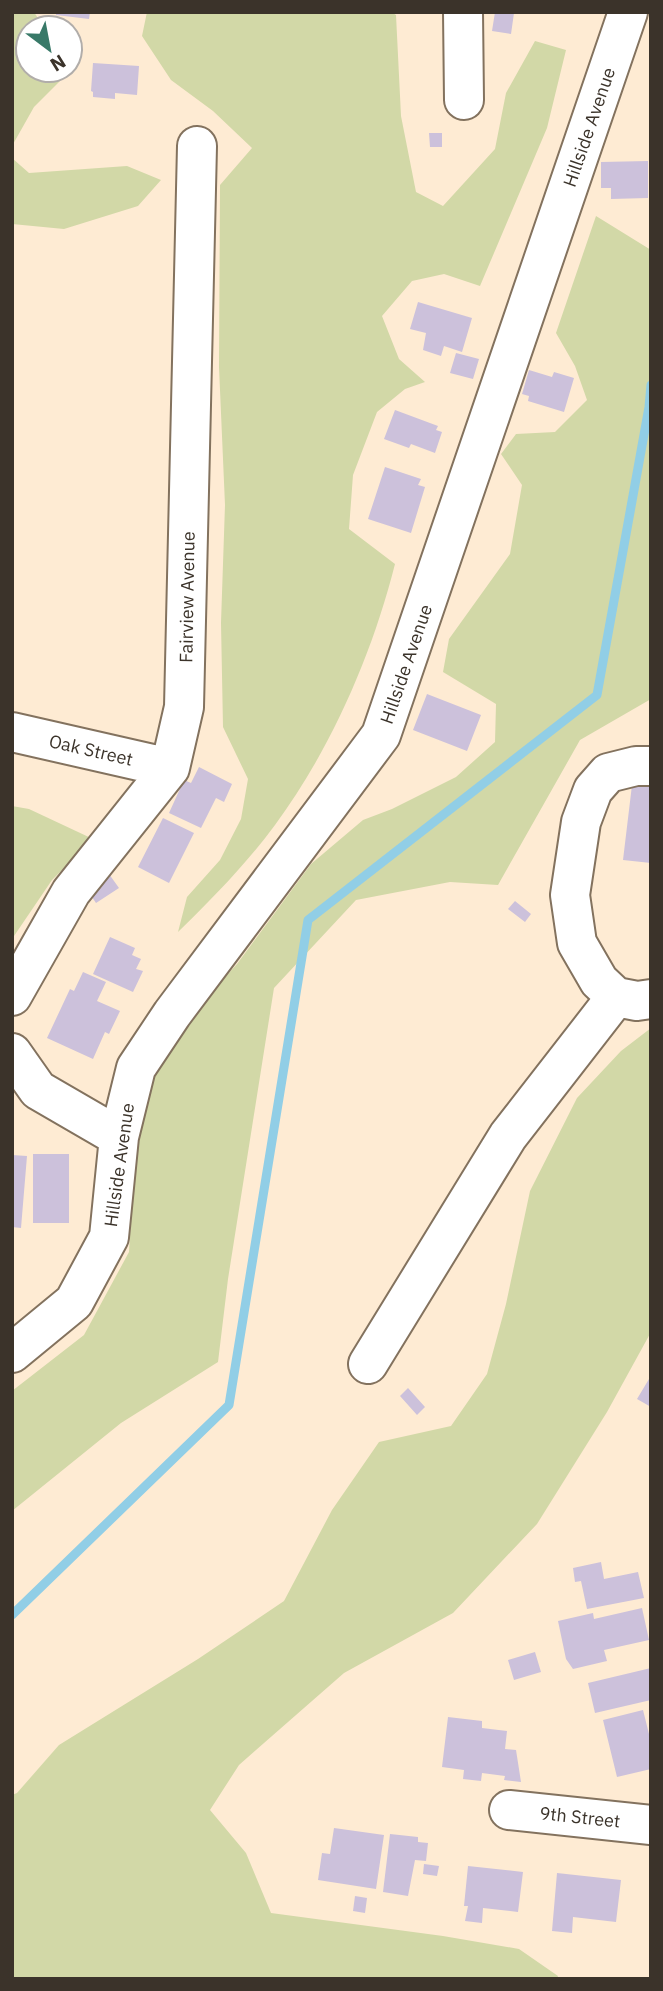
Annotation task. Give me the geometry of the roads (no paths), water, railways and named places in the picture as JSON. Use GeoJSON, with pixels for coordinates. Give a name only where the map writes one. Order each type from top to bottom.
{"type":"FeatureCollection","features":[{"type":"Feature","properties":{"kind":"street"},"geometry":{"type":"LineString","coordinates":[[463,12],[464,100]]}},
{"type":"Feature","properties":{"kind":"street","name":"Hillside Avenue"},"geometry":{"type":"LineString","coordinates":[[12,1353],[74,1302],[109,1237],[119,1137],[136,1068],[172,1014],[381,736],[628,12]]}},
{"type":"Feature","properties":{"kind":"street","name":"Fairview Avenue"},"geometry":{"type":"LineString","coordinates":[[12,996],[71,892],[170,768],[184,707],[197,146]]}},
{"type":"Feature","properties":{"kind":"street","name":"Oak Street"},"geometry":{"type":"LineString","coordinates":[[12,732],[170,768]]}},
{"type":"Feature","properties":{"kind":"street"},"geometry":{"type":"LineString","coordinates":[[368,1364],[508,1136],[634,998],[599,981],[577,943],[569,895],[581,822],[593,790],[608,774],[636,766],[651,766]]}},
{"type":"Feature","properties":{"kind":"street"},"geometry":{"type":"LineString","coordinates":[[12,1053],[38,1090],[119,1137]]}},
{"type":"Feature","properties":{"kind":"street","name":"9th Street"},"geometry":{"type":"LineString","coordinates":[[509,1810],[651,1825]]}},
{"type":"Feature","properties":{"kind":"waterway"},"geometry":{"type":"LineString","coordinates":[[12,1615],[229,1405],[308,920],[597,695],[651,385]]}}]}
